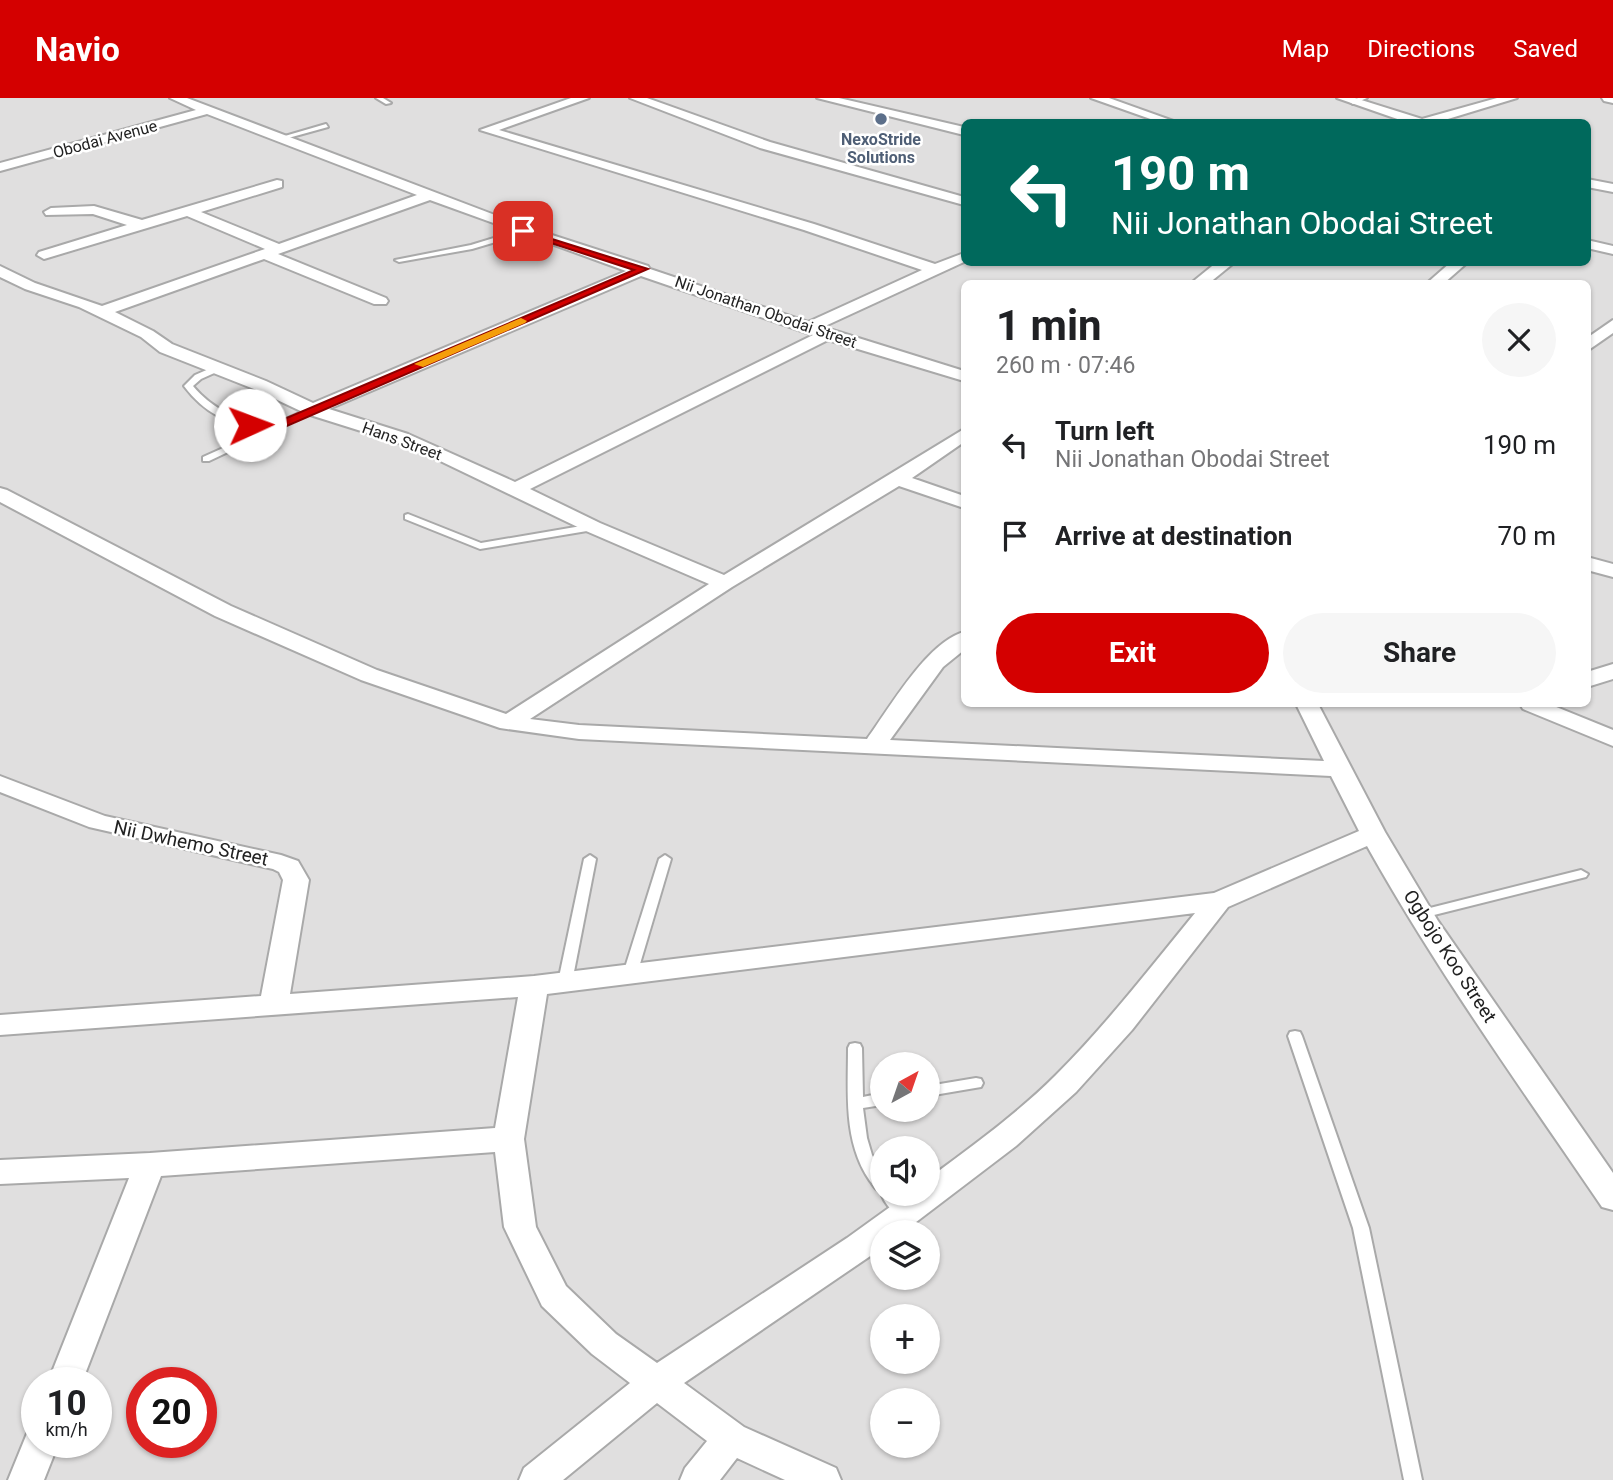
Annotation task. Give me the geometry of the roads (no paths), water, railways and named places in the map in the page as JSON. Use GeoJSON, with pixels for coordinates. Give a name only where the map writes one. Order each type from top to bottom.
{"type":"FeatureCollection","features":[{"type":"Feature","properties":{"kind":"street","name":"Nii Jonathan Obodai Street"},"geometry":{"type":"LineString","coordinates":[[176,98],[523,231],[961,375]]}},
{"type":"Feature","properties":{"kind":"street"},"geometry":{"type":"LineString","coordinates":[[546,98],[562,104]]}},
{"type":"Feature","properties":{"kind":"street"},"geometry":{"type":"LineString","coordinates":[[583,98],[486,130],[809,227],[934,269]]}},
{"type":"Feature","properties":{"kind":"street"},"geometry":{"type":"LineString","coordinates":[[636,98],[765,145],[961,200]]}},
{"type":"Feature","properties":{"kind":"street"},"geometry":{"type":"LineString","coordinates":[[823,98],[961,130]]}},
{"type":"Feature","properties":{"kind":"street"},"geometry":{"type":"LineString","coordinates":[[1097,98],[1161,119]]}},
{"type":"Feature","properties":{"kind":"street"},"geometry":{"type":"LineString","coordinates":[[1437,119],[1511,98]]}},
{"type":"Feature","properties":{"kind":"street"},"geometry":{"type":"LineString","coordinates":[[1353,99],[1409,119]]}},
{"type":"Feature","properties":{"kind":"street","name":"Obodai Avenue"},"geometry":{"type":"LineString","coordinates":[[0,167],[209,110]]}},
{"type":"Feature","properties":{"kind":"street"},"geometry":{"type":"LineString","coordinates":[[44,255],[277,184]]}},
{"type":"Feature","properties":{"kind":"street"},"geometry":{"type":"LineString","coordinates":[[1591,184],[1613,188]]}},
{"type":"Feature","properties":{"kind":"street"},"geometry":{"type":"LineString","coordinates":[[100,312],[430,195]]}},
{"type":"Feature","properties":{"kind":"street"},"geometry":{"type":"LineString","coordinates":[[51,212],[94,210],[142,225]]}},
{"type":"Feature","properties":{"kind":"street"},"geometry":{"type":"LineString","coordinates":[[187,211],[380,301]]}},
{"type":"Feature","properties":{"kind":"street"},"geometry":{"type":"LineString","coordinates":[[1591,245],[1613,250]]}},
{"type":"Feature","properties":{"kind":"street"},"geometry":{"type":"LineString","coordinates":[[514,490],[934,269],[961,258]]}},
{"type":"Feature","properties":{"kind":"street"},"geometry":{"type":"LineString","coordinates":[[1203,280],[1222,266]]}},
{"type":"Feature","properties":{"kind":"street"},"geometry":{"type":"LineString","coordinates":[[1438,280],[1456,266]]}},
{"type":"Feature","properties":{"kind":"street"},"geometry":{"type":"LineString","coordinates":[[313,410],[643,269]]}},
{"type":"Feature","properties":{"kind":"street","name":"Hans Street"},"geometry":{"type":"LineString","coordinates":[[0,271],[100,312],[147,334],[166,348],[313,410],[402,438],[593,527],[724,583]]}},
{"type":"Feature","properties":{"kind":"street"},"geometry":{"type":"LineString","coordinates":[[1591,343],[1613,325]]}},
{"type":"Feature","properties":{"kind":"street"},"geometry":{"type":"LineString","coordinates":[[508,723],[724,583],[897,479],[961,436]]}},
{"type":"Feature","properties":{"kind":"street"},"geometry":{"type":"LineString","coordinates":[[897,479],[961,501]]}},
{"type":"Feature","properties":{"kind":"street"},"geometry":{"type":"LineString","coordinates":[[0,494],[223,611],[369,676],[508,723],[579,732],[1340,769]]}},
{"type":"Feature","properties":{"kind":"street"},"geometry":{"type":"LineString","coordinates":[[1591,564],[1613,571]]}},
{"type":"Feature","properties":{"kind":"street"},"geometry":{"type":"LineString","coordinates":[[874,746],[935,662],[961,641]]}},
{"type":"Feature","properties":{"kind":"street"},"geometry":{"type":"LineString","coordinates":[[1591,679],[1613,671]]}},
{"type":"Feature","properties":{"kind":"street","name":"Ogbojo Koo Street"},"geometry":{"type":"LineString","coordinates":[[1309,707],[1373,834],[1422,914],[1464,981],[1613,1198]]}},
{"type":"Feature","properties":{"kind":"street"},"geometry":{"type":"LineString","coordinates":[[1538,707],[1613,739]]}},
{"type":"Feature","properties":{"kind":"street","name":"Nii Dwhemo Street"},"geometry":{"type":"LineString","coordinates":[[0,783],[98,822],[289,867],[296,880],[274,1004]]}},
{"type":"Feature","properties":{"kind":"street"},"geometry":{"type":"LineString","coordinates":[[0,1025],[549,984],[1219,901],[1373,834]]}},
{"type":"Feature","properties":{"kind":"street"},"geometry":{"type":"LineString","coordinates":[[940,1177],[1005,1138],[1065,1084],[1122,1023],[1219,901]]}},
{"type":"Feature","properties":{"kind":"street"},"geometry":{"type":"LineString","coordinates":[[549,984],[509,1139],[520,1227],[554,1296],[604,1345],[731,1438],[823,1480]]}},
{"type":"Feature","properties":{"kind":"street"},"geometry":{"type":"LineString","coordinates":[[0,1172],[150,1165],[509,1139]]}},
{"type":"Feature","properties":{"kind":"street"},"geometry":{"type":"LineString","coordinates":[[71,1367],[150,1165]]}},
{"type":"Feature","properties":{"kind":"street"},"geometry":{"type":"LineString","coordinates":[[537,1480],[656,1383],[859,1247],[894,1206]]}},
{"type":"Feature","properties":{"kind":"street"},"geometry":{"type":"LineString","coordinates":[[698,1480],[731,1438]]}},
{"type":"Feature","properties":{"kind":"street"},"geometry":{"type":"LineString","coordinates":[[26,1480],[35,1458]]}},
{"type":"Feature","properties":{"kind":"lane"},"geometry":{"type":"LineString","coordinates":[[379,98],[388,103]]}},
{"type":"Feature","properties":{"kind":"lane"},"geometry":{"type":"LineString","coordinates":[[281,138],[326,126]]}},
{"type":"Feature","properties":{"kind":"lane"},"geometry":{"type":"LineString","coordinates":[[399,260],[464,249],[523,231]]}},
{"type":"Feature","properties":{"kind":"lane"},"geometry":{"type":"LineString","coordinates":[[218,368],[198,377],[188,386],[202,405],[230,420],[269,430]]}},
{"type":"Feature","properties":{"kind":"lane"},"geometry":{"type":"LineString","coordinates":[[206,459],[313,410]]}},
{"type":"Feature","properties":{"kind":"lane"},"geometry":{"type":"LineString","coordinates":[[408,517],[480,546],[593,527]]}},
{"type":"Feature","properties":{"kind":"lane"},"geometry":{"type":"LineString","coordinates":[[549,984],[590,859]]}},
{"type":"Feature","properties":{"kind":"lane"},"geometry":{"type":"LineString","coordinates":[[630,974],[665,859]]}},
{"type":"Feature","properties":{"kind":"lane"},"geometry":{"type":"LineString","coordinates":[[1422,914],[1581,874]]}},
{"type":"Feature","properties":{"kind":"lane"},"geometry":{"type":"LineString","coordinates":[[1295,1036],[1361,1228],[1413,1480]]}},
{"type":"Feature","properties":{"kind":"lane"},"geometry":{"type":"LineString","coordinates":[[855,1048],[857,1136],[870,1170]]}},
{"type":"Feature","properties":{"kind":"lane"},"geometry":{"type":"LineString","coordinates":[[940,1089],[976,1083]]}},
{"type":"Feature","properties":{"kind":"lane"},"geometry":{"type":"LineString","coordinates":[[857,1104],[870,1101]]}},
{"type":"Feature","properties":{"kind":"place","name":"NexoStride Solutions"},"geometry":{"type":"Point","coordinates":[881,119]}}]}
